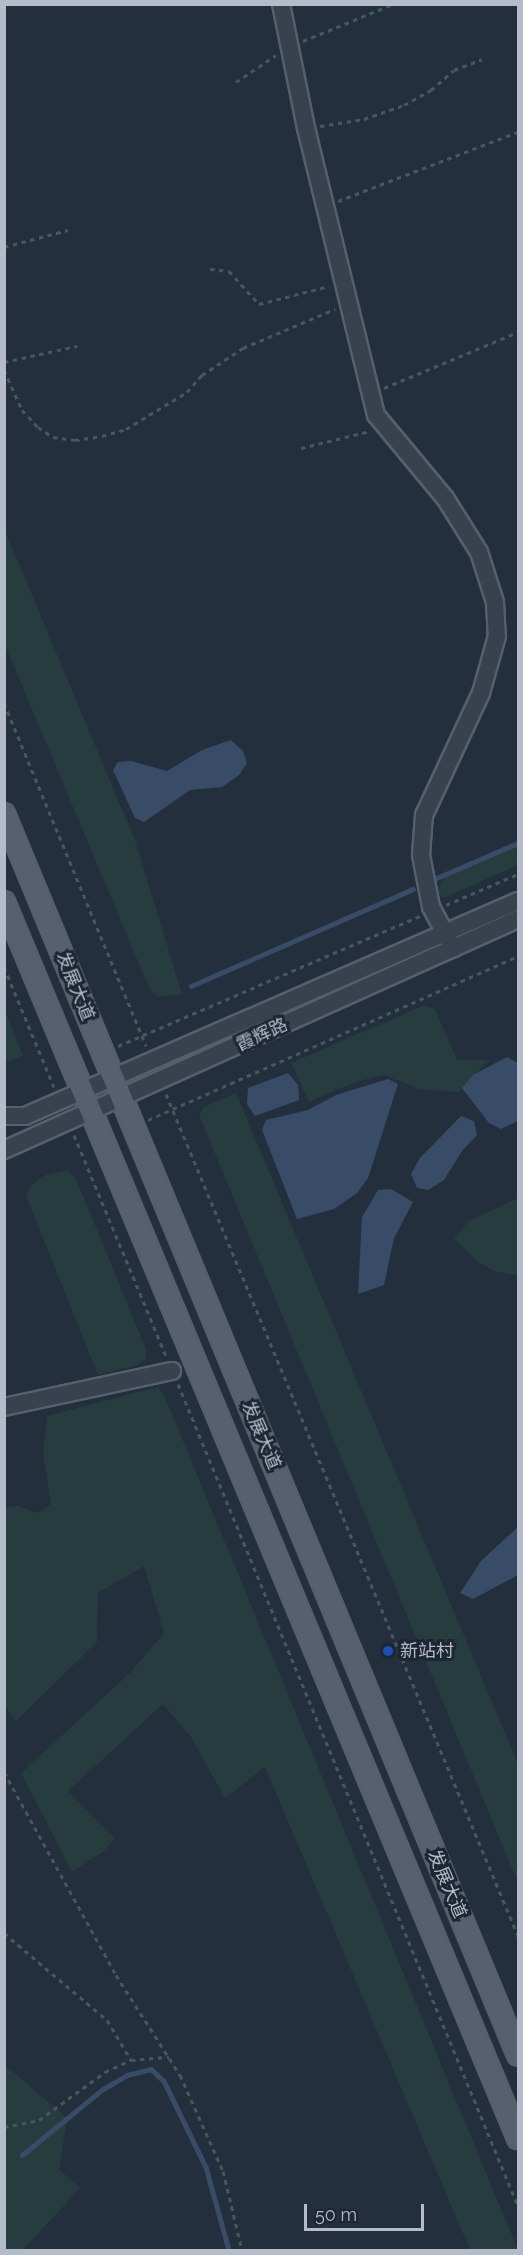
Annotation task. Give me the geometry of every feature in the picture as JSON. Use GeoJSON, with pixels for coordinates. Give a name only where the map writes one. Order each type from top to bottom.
{"type":"FeatureCollection","features":[{"type":"Feature","properties":{"kind":"main road","name":"发展大道"},"geometry":{"type":"LineString","coordinates":[[4,814],[519,2055]]}},
{"type":"Feature","properties":{"kind":"main road","name":"发展大道"},"geometry":{"type":"LineString","coordinates":[[4,902],[519,2138]]}},
{"type":"Feature","properties":{"kind":"street"},"geometry":{"type":"LineString","coordinates":[[282,4],[306,128],[376,415],[445,498],[479,552],[495,602],[497,636],[481,693],[423,815],[421,855],[433,911],[449,940]]}},
{"type":"Feature","properties":{"kind":"street","name":"霞辉路"},"geometry":{"type":"LineString","coordinates":[[4,1150],[161,1082],[449,940],[519,901]]}},
{"type":"Feature","properties":{"kind":"street","name":"霞辉路"},"geometry":{"type":"LineString","coordinates":[[4,1116],[25,1116],[152,1061],[449,940],[519,920]]}},
{"type":"Feature","properties":{"kind":"street"},"geometry":{"type":"LineString","coordinates":[[4,1407],[172,1371]]}},
{"type":"Feature","properties":{"kind":"path"},"geometry":{"type":"LineString","coordinates":[[236,82],[290,46],[393,4]]}},
{"type":"Feature","properties":{"kind":"path"},"geometry":{"type":"LineString","coordinates":[[306,128],[364,118],[404,105],[454,70],[482,59]]}},
{"type":"Feature","properties":{"kind":"path"},"geometry":{"type":"LineString","coordinates":[[324,206],[519,132]]}},
{"type":"Feature","properties":{"kind":"path"},"geometry":{"type":"LineString","coordinates":[[4,247],[68,230]]}},
{"type":"Feature","properties":{"kind":"path"},"geometry":{"type":"LineString","coordinates":[[210,269],[228,271],[259,304],[343,283]]}},
{"type":"Feature","properties":{"kind":"path"},"geometry":{"type":"LineString","coordinates":[[4,370],[22,410],[38,427],[53,437],[75,440],[102,436],[126,429],[188,392],[202,375],[243,348],[348,303]]}},
{"type":"Feature","properties":{"kind":"path"},"geometry":{"type":"LineString","coordinates":[[370,393],[519,332]]}},
{"type":"Feature","properties":{"kind":"path"},"geometry":{"type":"LineString","coordinates":[[4,362],[77,346]]}},
{"type":"Feature","properties":{"kind":"path"},"geometry":{"type":"LineString","coordinates":[[301,448],[386,427]]}},
{"type":"Feature","properties":{"kind":"path"},"geometry":{"type":"LineString","coordinates":[[4,703],[152,1061]]}},
{"type":"Feature","properties":{"kind":"path"},"geometry":{"type":"LineString","coordinates":[[103,1053],[519,874]]}},
{"type":"Feature","properties":{"kind":"path"},"geometry":{"type":"LineString","coordinates":[[133,1127],[519,956]]}},
{"type":"Feature","properties":{"kind":"path"},"geometry":{"type":"LineString","coordinates":[[4,967],[60,1101]]}},
{"type":"Feature","properties":{"kind":"path"},"geometry":{"type":"LineString","coordinates":[[50,1076],[72,1066]]}},
{"type":"Feature","properties":{"kind":"path"},"geometry":{"type":"LineString","coordinates":[[161,1082],[519,1936]]}},
{"type":"Feature","properties":{"kind":"path"},"geometry":{"type":"LineString","coordinates":[[69,1122],[519,2206]]}},
{"type":"Feature","properties":{"kind":"path"},"geometry":{"type":"LineString","coordinates":[[80,1150],[103,1140]]}},
{"type":"Feature","properties":{"kind":"path"},"geometry":{"type":"LineString","coordinates":[[4,1772],[116,1975],[169,2057],[223,2171],[243,2250]]}},
{"type":"Feature","properties":{"kind":"path"},"geometry":{"type":"LineString","coordinates":[[4,1933],[107,2020],[131,2060]]}},
{"type":"Feature","properties":{"kind":"path"},"geometry":{"type":"LineString","coordinates":[[4,2127],[39,2120],[105,2072],[131,2060],[169,2057]]}},
{"type":"Feature","properties":{"kind":"green space"},"geometry":{"type":"Polygon","coordinates":[[[4,528],[136,843],[182,994],[158,997],[150,990],[5,645],[4,528]]]}},
{"type":"Feature","properties":{"kind":"green space"},"geometry":{"type":"Polygon","coordinates":[[[518,843],[518,865],[444,898],[437,891],[447,873],[518,843]]]}},
{"type":"Feature","properties":{"kind":"green space"},"geometry":{"type":"Polygon","coordinates":[[[423,1006],[435,1009],[457,1060],[489,1060],[459,1092],[419,1089],[384,1075],[355,1082],[309,1102],[291,1063],[423,1006]]]}},
{"type":"Feature","properties":{"kind":"green space"},"geometry":{"type":"Polygon","coordinates":[[[4,1008],[23,1056],[5,1063],[4,1063],[4,1008]]]}},
{"type":"Feature","properties":{"kind":"green space"},"geometry":{"type":"Polygon","coordinates":[[[236,1093],[518,1764],[518,1883],[199,1115],[204,1107],[236,1093]]]}},
{"type":"Feature","properties":{"kind":"green space"},"geometry":{"type":"Polygon","coordinates":[[[67,1170],[76,1179],[146,1349],[146,1359],[137,1365],[98,1375],[26,1196],[31,1186],[45,1175],[67,1170]]]}},
{"type":"Feature","properties":{"kind":"green space"},"geometry":{"type":"Polygon","coordinates":[[[518,1198],[518,1275],[515,1275],[494,1271],[477,1261],[454,1238],[469,1221],[518,1198]]]}},
{"type":"Feature","properties":{"kind":"green space"},"geometry":{"type":"Polygon","coordinates":[[[158,1387],[164,1395],[518,2250],[470,2250],[265,1767],[225,1798],[191,1737],[163,1704],[68,1791],[115,1838],[104,1851],[72,1872],[21,1773],[130,1673],[164,1633],[144,1566],[98,1593],[97,1642],[16,1721],[4,1705],[5,1508],[18,1506],[38,1513],[51,1504],[43,1452],[47,1416],[158,1387]]]}},
{"type":"Feature","properties":{"kind":"green space"},"geometry":{"type":"Polygon","coordinates":[[[4,2064],[67,2118],[59,2169],[80,2188],[23,2250],[5,2250],[4,2064]]]}},
{"type":"Feature","properties":{"kind":"water"},"geometry":{"type":"Polygon","coordinates":[[[231,740],[243,751],[247,763],[239,775],[222,787],[190,790],[144,822],[135,818],[113,770],[118,762],[131,761],[167,771],[202,750],[231,740]]]}},
{"type":"Feature","properties":{"kind":"water"},"geometry":{"type":"Polygon","coordinates":[[[507,1057],[518,1063],[518,1121],[501,1129],[489,1123],[462,1088],[473,1075],[507,1057]]]}},
{"type":"Feature","properties":{"kind":"water"},"geometry":{"type":"Polygon","coordinates":[[[288,1073],[298,1085],[299,1100],[255,1116],[247,1104],[248,1088],[288,1073]]]}},
{"type":"Feature","properties":{"kind":"water"},"geometry":{"type":"Polygon","coordinates":[[[388,1079],[398,1084],[368,1178],[357,1193],[334,1209],[297,1219],[262,1130],[266,1120],[308,1110],[336,1095],[388,1079]]]}},
{"type":"Feature","properties":{"kind":"water"},"geometry":{"type":"Polygon","coordinates":[[[461,1116],[474,1121],[477,1135],[462,1151],[444,1180],[428,1190],[417,1188],[411,1174],[420,1158],[461,1116]]]}},
{"type":"Feature","properties":{"kind":"water"},"geometry":{"type":"Polygon","coordinates":[[[391,1189],[413,1202],[394,1238],[384,1285],[358,1294],[362,1217],[378,1190],[391,1189]]]}},
{"type":"Feature","properties":{"kind":"water"},"geometry":{"type":"Polygon","coordinates":[[[518,1527],[518,1575],[473,1599],[460,1593],[481,1561],[518,1527]]]}},
{"type":"Feature","properties":{"kind":"waterway"},"geometry":{"type":"LineString","coordinates":[[432,880],[518,843]]}},
{"type":"Feature","properties":{"kind":"waterway"},"geometry":{"type":"LineString","coordinates":[[191,986],[413,889]]}},
{"type":"Feature","properties":{"kind":"waterway"},"geometry":{"type":"LineString","coordinates":[[22,2155],[103,2089],[127,2075],[151,2069],[164,2081],[206,2167],[229,2250]]}},
{"type":"Feature","properties":{"kind":"place","name":"新站村"},"geometry":{"type":"Point","coordinates":[388,1651]}}]}
